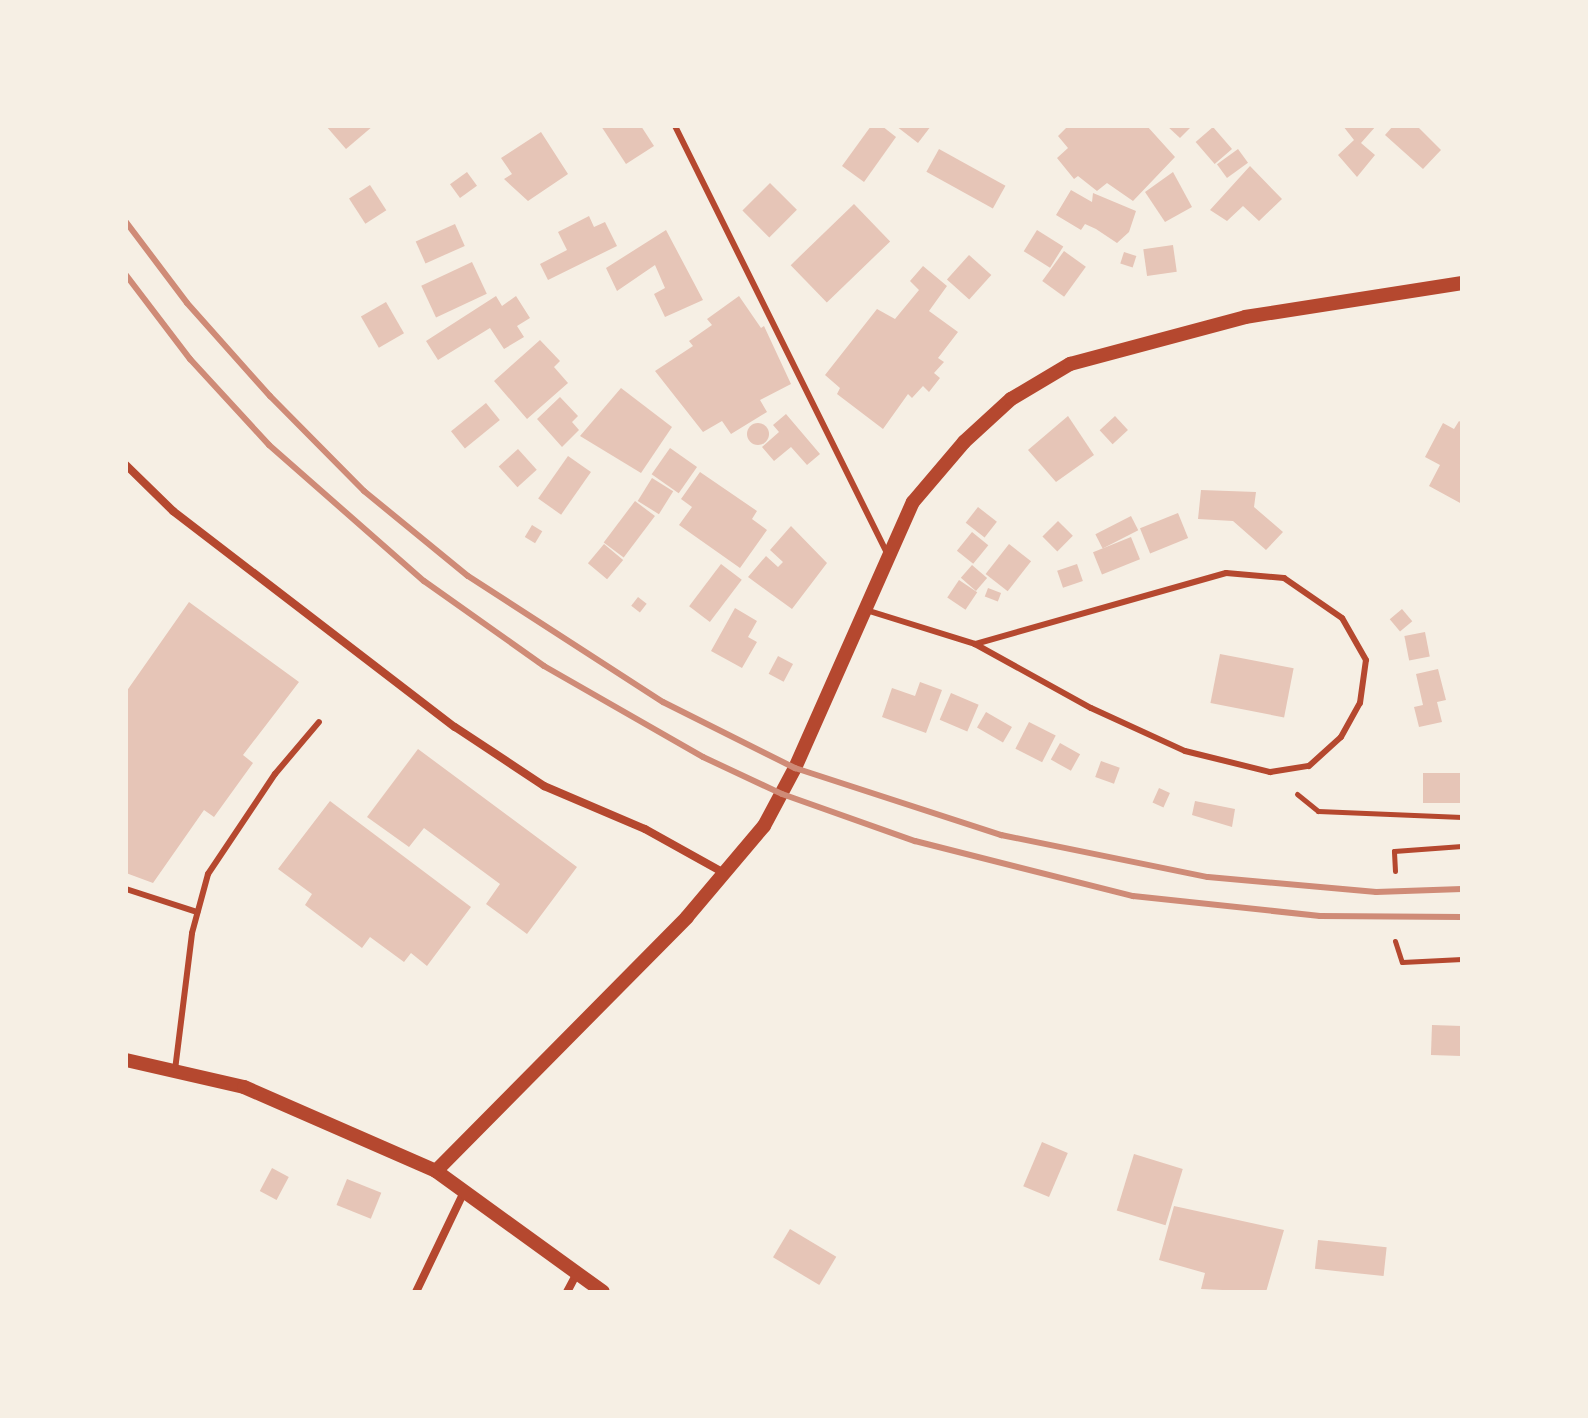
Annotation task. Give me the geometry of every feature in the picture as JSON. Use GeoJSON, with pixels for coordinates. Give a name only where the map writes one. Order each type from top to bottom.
{"type":"FeatureCollection","features":[{"type":"Feature","properties":{"kind":"street"},"geometry":{"type":"LineString","coordinates":[[436,1171],[725,874],[764,826],[795,768],[862,609],[913,502],[964,442],[1011,399],[1070,364],[1245,317],[1462,283]]}},
{"type":"Feature","properties":{"kind":"street"},"geometry":{"type":"LineString","coordinates":[[126,465],[173,511],[455,727],[544,786],[645,829],[725,874]]}},
{"type":"Feature","properties":{"kind":"street"},"geometry":{"type":"LineString","coordinates":[[126,1060],[244,1087],[307,1111],[436,1171],[603,1292]]}},
{"type":"Feature","properties":{"kind":"street"},"geometry":{"type":"LineString","coordinates":[[416,1292],[464,1192]]}},
{"type":"Feature","properties":{"kind":"street"},"geometry":{"type":"LineString","coordinates":[[567,1292],[576,1275]]}},
{"type":"Feature","properties":{"kind":"lane"},"geometry":{"type":"LineString","coordinates":[[675,126],[887,553]]}},
{"type":"Feature","properties":{"kind":"lane"},"geometry":{"type":"LineString","coordinates":[[862,609],[975,644],[1091,708],[1185,751],[1270,772],[1309,766],[1341,737],[1360,703],[1366,660],[1342,618],[1284,578],[1226,573],[975,644]]}},
{"type":"Feature","properties":{"kind":"lane"},"geometry":{"type":"LineString","coordinates":[[175,1070],[197,912],[208,874],[239,824],[319,722]]}},
{"type":"Feature","properties":{"kind":"lane"},"geometry":{"type":"LineString","coordinates":[[126,889],[197,912]]}},
{"type":"Feature","properties":{"kind":"path"},"geometry":{"type":"LineString","coordinates":[[1270,772],[1318,811],[1462,817]]}},
{"type":"Feature","properties":{"kind":"path"},"geometry":{"type":"LineString","coordinates":[[1395,871],[1394,851],[1462,846]]}},
{"type":"Feature","properties":{"kind":"path"},"geometry":{"type":"LineString","coordinates":[[1395,941],[1402,962],[1462,959]]}},
{"type":"Feature","properties":{"kind":"building"},"geometry":{"type":"Polygon","coordinates":[[[326,126],[373,126],[346,149],[326,126]]]}},
{"type":"Feature","properties":{"kind":"building"},"geometry":{"type":"Polygon","coordinates":[[[601,126],[641,126],[654,146],[626,164],[601,126]]]}},
{"type":"Feature","properties":{"kind":"building"},"geometry":{"type":"Polygon","coordinates":[[[871,126],[882,126],[896,137],[864,182],[842,166],[871,126]]]}},
{"type":"Feature","properties":{"kind":"building"},"geometry":{"type":"Polygon","coordinates":[[[896,126],[931,126],[918,143],[896,126]]]}},
{"type":"Feature","properties":{"kind":"building"},"geometry":{"type":"Polygon","coordinates":[[[1068,126],[1147,126],[1175,157],[1133,201],[1107,183],[1097,191],[1078,176],[1074,179],[1057,158],[1068,148],[1058,136],[1068,126]]]}},
{"type":"Feature","properties":{"kind":"building"},"geometry":{"type":"Polygon","coordinates":[[[1167,126],[1192,126],[1180,138],[1167,126]]]}},
{"type":"Feature","properties":{"kind":"building"},"geometry":{"type":"Polygon","coordinates":[[[1343,126],[1376,126],[1361,143],[1375,155],[1357,177],[1338,155],[1354,140],[1343,126]]]}},
{"type":"Feature","properties":{"kind":"building"},"geometry":{"type":"Polygon","coordinates":[[[1393,126],[1419,128],[1441,150],[1423,169],[1385,135],[1393,126]]]}},
{"type":"Feature","properties":{"kind":"building"},"geometry":{"type":"Polygon","coordinates":[[[1213,127],[1232,149],[1215,164],[1196,142],[1213,127]]]}},
{"type":"Feature","properties":{"kind":"building"},"geometry":{"type":"Polygon","coordinates":[[[541,132],[568,174],[528,201],[504,179],[512,174],[501,158],[541,132]]]}},
{"type":"Feature","properties":{"kind":"building"},"geometry":{"type":"Polygon","coordinates":[[[939,149],[1005,186],[993,209],[926,172],[939,149]]]}},
{"type":"Feature","properties":{"kind":"building"},"geometry":{"type":"Polygon","coordinates":[[[1238,149],[1248,163],[1227,178],[1217,164],[1238,149]]]}},
{"type":"Feature","properties":{"kind":"building"},"geometry":{"type":"Polygon","coordinates":[[[1250,166],[1282,199],[1259,221],[1243,206],[1227,221],[1210,210],[1250,166]]]}},
{"type":"Feature","properties":{"kind":"building"},"geometry":{"type":"Polygon","coordinates":[[[467,172],[477,186],[460,198],[450,184],[467,172]]]}},
{"type":"Feature","properties":{"kind":"building"},"geometry":{"type":"Polygon","coordinates":[[[1173,172],[1192,207],[1165,222],[1145,192],[1173,172]]]}},
{"type":"Feature","properties":{"kind":"building"},"geometry":{"type":"Polygon","coordinates":[[[770,183],[797,210],[769,237],[742,211],[770,183]]]}},
{"type":"Feature","properties":{"kind":"building"},"geometry":{"type":"Polygon","coordinates":[[[370,185],[386,210],[365,224],[349,199],[370,185]]]}},
{"type":"Feature","properties":{"kind":"building"},"geometry":{"type":"Polygon","coordinates":[[[1071,190],[1092,202],[1093,193],[1136,211],[1129,232],[1117,243],[1096,229],[1085,224],[1081,230],[1056,215],[1071,190]]]}},
{"type":"Feature","properties":{"kind":"building"},"geometry":{"type":"Polygon","coordinates":[[[854,204],[890,241],[827,303],[791,265],[854,204]]]}},
{"type":"Feature","properties":{"kind":"building"},"geometry":{"type":"Polygon","coordinates":[[[589,216],[594,227],[605,222],[617,246],[548,280],[540,264],[567,250],[558,232],[589,216]]]}},
{"type":"Feature","properties":{"kind":"building"},"geometry":{"type":"Polygon","coordinates":[[[455,224],[465,246],[425,263],[416,241],[455,224]]]}},
{"type":"Feature","properties":{"kind":"building"},"geometry":{"type":"Polygon","coordinates":[[[666,230],[703,300],[665,317],[654,294],[665,288],[655,265],[617,291],[606,268],[666,230]]]}},
{"type":"Feature","properties":{"kind":"building"},"geometry":{"type":"Polygon","coordinates":[[[1037,230],[1063,246],[1050,268],[1024,251],[1037,230]]]}},
{"type":"Feature","properties":{"kind":"building"},"geometry":{"type":"Polygon","coordinates":[[[1173,245],[1177,272],[1147,276],[1143,249],[1173,245]]]}},
{"type":"Feature","properties":{"kind":"building"},"geometry":{"type":"Polygon","coordinates":[[[1064,251],[1086,267],[1064,297],[1042,281],[1064,251]]]}},
{"type":"Feature","properties":{"kind":"building"},"geometry":{"type":"Polygon","coordinates":[[[1124,252],[1136,256],[1133,267],[1120,263],[1124,252]]]}},
{"type":"Feature","properties":{"kind":"building"},"geometry":{"type":"Polygon","coordinates":[[[969,255],[991,275],[969,300],[947,280],[969,255]]]}},
{"type":"Feature","properties":{"kind":"building"},"geometry":{"type":"Polygon","coordinates":[[[472,262],[487,294],[436,317],[421,286],[472,262]]]}},
{"type":"Feature","properties":{"kind":"building"},"geometry":{"type":"Polygon","coordinates":[[[923,266],[947,286],[929,311],[958,332],[938,358],[944,362],[934,373],[940,378],[929,392],[923,386],[912,398],[908,394],[883,429],[837,394],[840,388],[825,375],[877,309],[895,319],[919,290],[910,281],[923,266]]]}},
{"type":"Feature","properties":{"kind":"building"},"geometry":{"type":"Polygon","coordinates":[[[496,296],[502,306],[516,296],[530,318],[517,326],[524,337],[504,349],[490,328],[438,360],[426,341],[496,296]]]}},
{"type":"Feature","properties":{"kind":"building"},"geometry":{"type":"Polygon","coordinates":[[[739,296],[761,328],[764,326],[791,384],[760,400],[767,412],[731,434],[722,421],[703,432],[655,371],[693,346],[689,341],[712,325],[707,319],[739,296]]]}},
{"type":"Feature","properties":{"kind":"building"},"geometry":{"type":"Polygon","coordinates":[[[386,302],[404,333],[379,348],[361,316],[386,302]]]}},
{"type":"Feature","properties":{"kind":"building"},"geometry":{"type":"Polygon","coordinates":[[[540,340],[560,361],[554,367],[568,383],[527,419],[494,381],[540,340]]]}},
{"type":"Feature","properties":{"kind":"building"},"geometry":{"type":"Polygon","coordinates":[[[621,388],[672,427],[641,473],[580,436],[621,388]]]}},
{"type":"Feature","properties":{"kind":"building"},"geometry":{"type":"Polygon","coordinates":[[[560,397],[578,416],[572,422],[579,430],[562,447],[537,419],[560,397]]]}},
{"type":"Feature","properties":{"kind":"building"},"geometry":{"type":"Polygon","coordinates":[[[486,403],[500,420],[465,448],[451,431],[486,403]]]}},
{"type":"Feature","properties":{"kind":"building"},"geometry":{"type":"Polygon","coordinates":[[[786,414],[820,454],[807,465],[791,447],[774,461],[762,447],[779,432],[773,425],[786,414]]]}},
{"type":"Feature","properties":{"kind":"building"},"geometry":{"type":"Polygon","coordinates":[[[1068,416],[1094,455],[1056,482],[1028,450],[1068,416]]]}},
{"type":"Feature","properties":{"kind":"building"},"geometry":{"type":"Polygon","coordinates":[[[1115,416],[1128,430],[1113,444],[1100,430],[1115,416]]]}},
{"type":"Feature","properties":{"kind":"building"},"geometry":{"type":"Polygon","coordinates":[[[1459,421],[1462,423],[1462,504],[1429,486],[1440,465],[1425,457],[1443,423],[1454,429],[1459,421]]]}},
{"type":"Feature","properties":{"kind":"building"},"geometry":{"type":"Polygon","coordinates":[[[758,423],[766,426],[769,434],[766,442],[758,445],[750,442],[747,434],[750,426],[758,423]]]}},
{"type":"Feature","properties":{"kind":"building"},"geometry":{"type":"Polygon","coordinates":[[[670,448],[697,467],[679,493],[652,474],[670,448]]]}},
{"type":"Feature","properties":{"kind":"building"},"geometry":{"type":"Polygon","coordinates":[[[518,449],[537,470],[517,487],[499,466],[518,449]]]}},
{"type":"Feature","properties":{"kind":"building"},"geometry":{"type":"Polygon","coordinates":[[[568,456],[591,472],[561,515],[538,499],[568,456]]]}},
{"type":"Feature","properties":{"kind":"building"},"geometry":{"type":"Polygon","coordinates":[[[700,472],[757,511],[752,519],[767,530],[740,568],[679,525],[692,507],[681,499],[700,472]]]}},
{"type":"Feature","properties":{"kind":"building"},"geometry":{"type":"Polygon","coordinates":[[[652,478],[673,491],[659,514],[638,501],[652,478]]]}},
{"type":"Feature","properties":{"kind":"building"},"geometry":{"type":"Polygon","coordinates":[[[1201,490],[1256,492],[1254,507],[1283,532],[1266,550],[1233,521],[1198,519],[1201,490]]]}},
{"type":"Feature","properties":{"kind":"building"},"geometry":{"type":"Polygon","coordinates":[[[635,501],[655,516],[624,558],[604,543],[635,501]]]}},
{"type":"Feature","properties":{"kind":"building"},"geometry":{"type":"Polygon","coordinates":[[[978,507],[997,522],[985,538],[966,523],[978,507]]]}},
{"type":"Feature","properties":{"kind":"building"},"geometry":{"type":"Polygon","coordinates":[[[1178,513],[1188,538],[1150,553],[1140,528],[1178,513]]]}},
{"type":"Feature","properties":{"kind":"building"},"geometry":{"type":"Polygon","coordinates":[[[1131,516],[1138,530],[1103,548],[1095,534],[1131,516]]]}},
{"type":"Feature","properties":{"kind":"building"},"geometry":{"type":"Polygon","coordinates":[[[1058,521],[1073,536],[1057,551],[1042,537],[1058,521]]]}},
{"type":"Feature","properties":{"kind":"building"},"geometry":{"type":"Polygon","coordinates":[[[532,525],[542,531],[535,543],[525,537],[532,525]]]}},
{"type":"Feature","properties":{"kind":"building"},"geometry":{"type":"Polygon","coordinates":[[[791,526],[827,563],[792,609],[748,577],[766,556],[778,567],[783,562],[770,550],[791,526]]]}},
{"type":"Feature","properties":{"kind":"building"},"geometry":{"type":"Polygon","coordinates":[[[972,532],[988,545],[973,564],[957,551],[972,532]]]}},
{"type":"Feature","properties":{"kind":"building"},"geometry":{"type":"Polygon","coordinates":[[[1131,537],[1140,559],[1102,575],[1093,552],[1131,537]]]}},
{"type":"Feature","properties":{"kind":"building"},"geometry":{"type":"Polygon","coordinates":[[[604,544],[623,560],[607,579],[588,563],[604,544]]]}},
{"type":"Feature","properties":{"kind":"building"},"geometry":{"type":"Polygon","coordinates":[[[1009,544],[1031,561],[1008,591],[986,574],[1009,544]]]}},
{"type":"Feature","properties":{"kind":"building"},"geometry":{"type":"Polygon","coordinates":[[[721,564],[742,580],[710,622],[689,606],[721,564]]]}},
{"type":"Feature","properties":{"kind":"building"},"geometry":{"type":"Polygon","coordinates":[[[1077,564],[1083,581],[1063,588],[1057,571],[1077,564]]]}},
{"type":"Feature","properties":{"kind":"building"},"geometry":{"type":"Polygon","coordinates":[[[972,565],[987,578],[976,591],[961,578],[972,565]]]}},
{"type":"Feature","properties":{"kind":"building"},"geometry":{"type":"Polygon","coordinates":[[[959,580],[977,592],[965,610],[947,597],[959,580]]]}},
{"type":"Feature","properties":{"kind":"building"},"geometry":{"type":"Polygon","coordinates":[[[988,588],[1001,593],[998,601],[985,596],[988,588]]]}},
{"type":"Feature","properties":{"kind":"building"},"geometry":{"type":"Polygon","coordinates":[[[638,597],[647,604],[640,612],[631,606],[638,597]]]}},
{"type":"Feature","properties":{"kind":"building"},"geometry":{"type":"Polygon","coordinates":[[[189,602],[299,682],[243,755],[253,763],[214,817],[204,810],[153,883],[126,873],[126,692],[189,602]]]}},
{"type":"Feature","properties":{"kind":"building"},"geometry":{"type":"Polygon","coordinates":[[[735,608],[757,621],[748,637],[757,642],[742,668],[711,651],[735,608]]]}},
{"type":"Feature","properties":{"kind":"building"},"geometry":{"type":"Polygon","coordinates":[[[1402,609],[1412,621],[1400,632],[1390,619],[1402,609]]]}},
{"type":"Feature","properties":{"kind":"building"},"geometry":{"type":"Polygon","coordinates":[[[1425,632],[1430,657],[1409,661],[1404,636],[1425,632]]]}},
{"type":"Feature","properties":{"kind":"building"},"geometry":{"type":"Polygon","coordinates":[[[1220,654],[1294,668],[1284,717],[1210,703],[1220,654]]]}},
{"type":"Feature","properties":{"kind":"building"},"geometry":{"type":"Polygon","coordinates":[[[778,656],[793,664],[784,682],[769,674],[778,656]]]}},
{"type":"Feature","properties":{"kind":"building"},"geometry":{"type":"Polygon","coordinates":[[[1438,669],[1446,700],[1437,702],[1442,722],[1419,727],[1414,707],[1423,705],[1416,674],[1438,669]]]}},
{"type":"Feature","properties":{"kind":"building"},"geometry":{"type":"Polygon","coordinates":[[[920,682],[942,690],[926,733],[882,717],[892,688],[915,696],[920,682]]]}},
{"type":"Feature","properties":{"kind":"building"},"geometry":{"type":"Polygon","coordinates":[[[951,693],[979,705],[967,731],[940,720],[951,693]]]}},
{"type":"Feature","properties":{"kind":"building"},"geometry":{"type":"Polygon","coordinates":[[[986,712],[1012,727],[1003,743],[977,728],[986,712]]]}},
{"type":"Feature","properties":{"kind":"building"},"geometry":{"type":"Polygon","coordinates":[[[1029,722],[1056,736],[1042,762],[1015,749],[1029,722]]]}},
{"type":"Feature","properties":{"kind":"building"},"geometry":{"type":"Polygon","coordinates":[[[1060,743],[1080,754],[1071,771],[1051,760],[1060,743]]]}},
{"type":"Feature","properties":{"kind":"building"},"geometry":{"type":"Polygon","coordinates":[[[418,749],[577,867],[527,934],[486,904],[500,884],[424,828],[409,847],[367,817],[418,749]]]}},
{"type":"Feature","properties":{"kind":"building"},"geometry":{"type":"Polygon","coordinates":[[[1101,761],[1120,768],[1114,784],[1095,777],[1101,761]]]}},
{"type":"Feature","properties":{"kind":"building"},"geometry":{"type":"Polygon","coordinates":[[[1423,773],[1462,773],[1462,803],[1423,803],[1423,773]]]}},
{"type":"Feature","properties":{"kind":"building"},"geometry":{"type":"Polygon","coordinates":[[[1159,788],[1170,793],[1163,807],[1152,803],[1159,788]]]}},
{"type":"Feature","properties":{"kind":"building"},"geometry":{"type":"Polygon","coordinates":[[[330,801],[471,907],[427,966],[411,953],[404,962],[370,937],[362,948],[305,905],[312,894],[278,869],[330,801]]]}},
{"type":"Feature","properties":{"kind":"building"},"geometry":{"type":"Polygon","coordinates":[[[1195,801],[1235,809],[1232,827],[1192,815],[1195,801]]]}},
{"type":"Feature","properties":{"kind":"building"},"geometry":{"type":"Polygon","coordinates":[[[1432,1025],[1462,1026],[1461,1056],[1431,1055],[1432,1025]]]}},
{"type":"Feature","properties":{"kind":"building"},"geometry":{"type":"Polygon","coordinates":[[[1042,1142],[1068,1153],[1049,1197],[1023,1186],[1042,1142]]]}},
{"type":"Feature","properties":{"kind":"building"},"geometry":{"type":"Polygon","coordinates":[[[1134,1154],[1183,1169],[1166,1225],[1117,1210],[1134,1154]]]}},
{"type":"Feature","properties":{"kind":"building"},"geometry":{"type":"Polygon","coordinates":[[[272,1168],[289,1177],[277,1200],[260,1191],[272,1168]]]}},
{"type":"Feature","properties":{"kind":"building"},"geometry":{"type":"Polygon","coordinates":[[[347,1179],[381,1193],[371,1219],[337,1205],[347,1179]]]}},
{"type":"Feature","properties":{"kind":"building"},"geometry":{"type":"Polygon","coordinates":[[[1174,1206],[1284,1230],[1266,1292],[1201,1289],[1205,1273],[1159,1260],[1174,1206]]]}},
{"type":"Feature","properties":{"kind":"building"},"geometry":{"type":"Polygon","coordinates":[[[790,1229],[836,1257],[819,1285],[773,1257],[790,1229]]]}},
{"type":"Feature","properties":{"kind":"building"},"geometry":{"type":"Polygon","coordinates":[[[1318,1240],[1387,1247],[1384,1276],[1315,1269],[1318,1240]]]}},
{"type":"Feature","properties":{"kind":"railway"},"geometry":{"type":"LineString","coordinates":[[126,222],[187,303],[270,396],[364,491],[468,576],[663,702],[795,768],[1001,835],[1208,877],[1376,892],[1462,889]]}},
{"type":"Feature","properties":{"kind":"railway"},"geometry":{"type":"LineString","coordinates":[[126,275],[190,359],[269,445],[424,581],[544,666],[703,757],[782,794],[915,841],[1133,896],[1320,916],[1462,917]]}}]}
